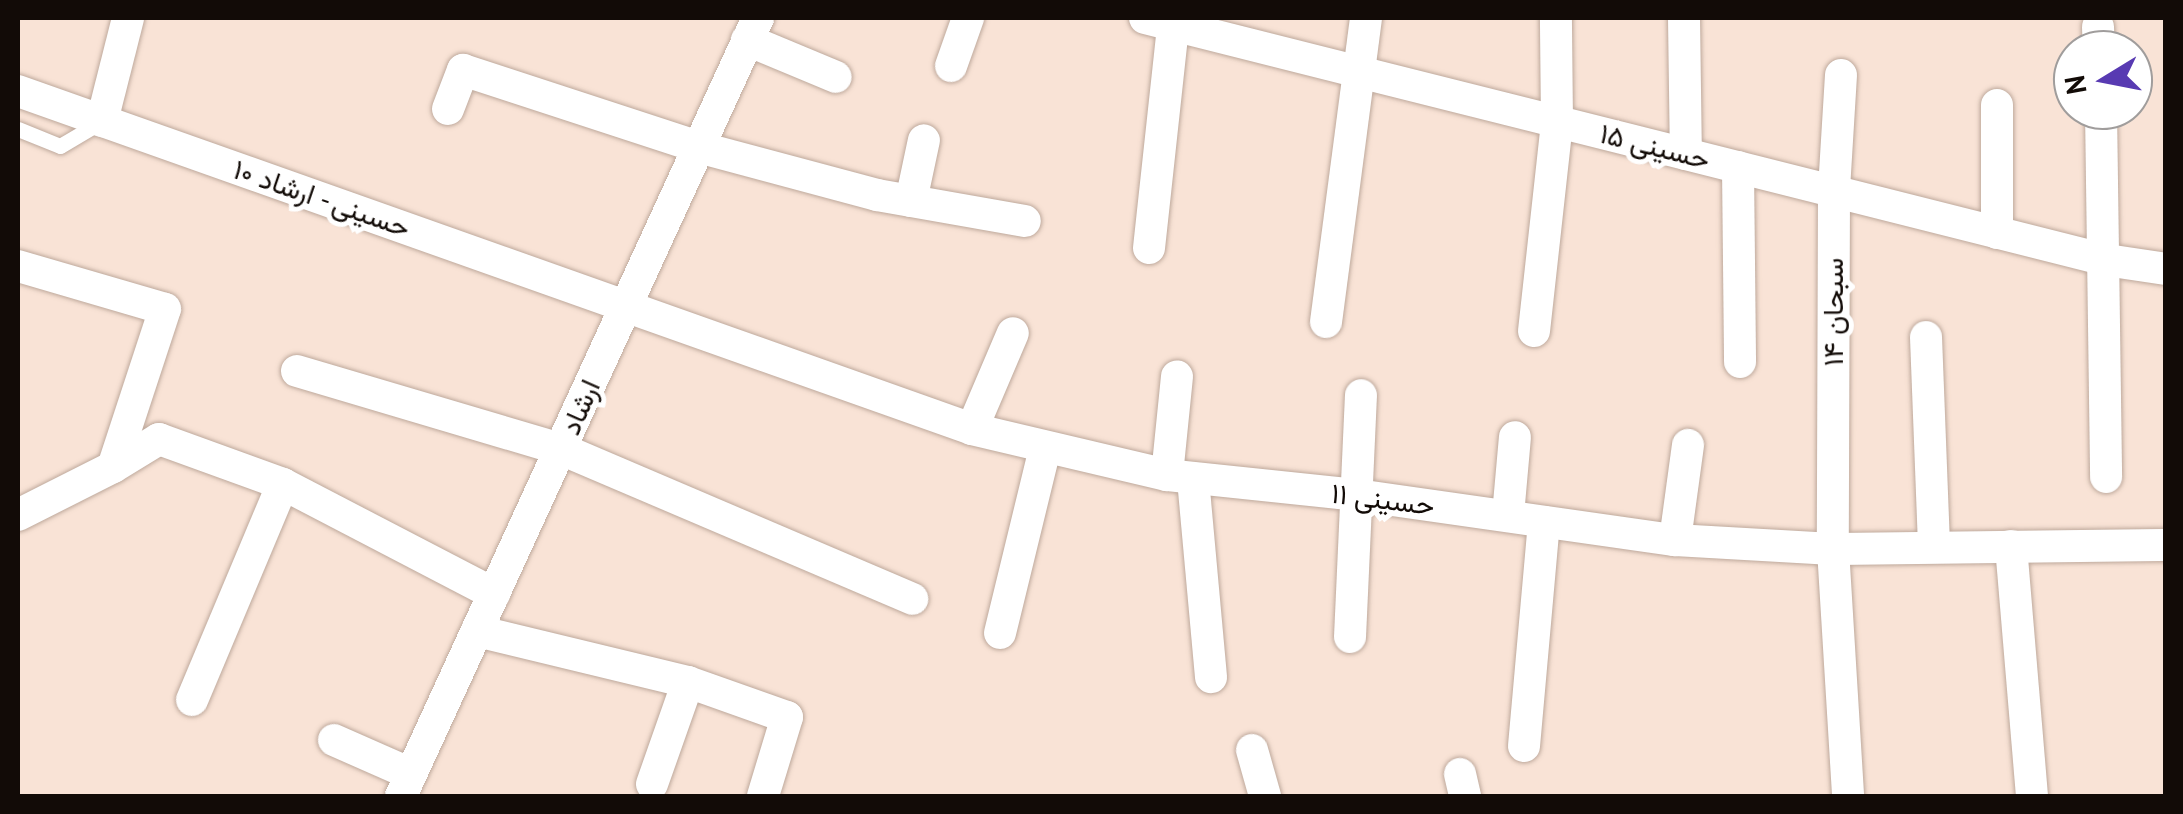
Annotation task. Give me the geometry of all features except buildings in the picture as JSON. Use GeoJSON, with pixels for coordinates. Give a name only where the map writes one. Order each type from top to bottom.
{"type":"FeatureCollection","features":[{"type":"Feature","properties":{"kind":"street"},"geometry":{"type":"LineString","coordinates":[[102,121],[128,18]]}},
{"type":"Feature","properties":{"kind":"street"},"geometry":{"type":"LineString","coordinates":[[952,66],[968,18]]}},
{"type":"Feature","properties":{"kind":"street"},"geometry":{"type":"LineString","coordinates":[[1326,322],[1366,18]]}},
{"type":"Feature","properties":{"kind":"street"},"geometry":{"type":"LineString","coordinates":[[1534,331],[1558,122],[1556,18]]}},
{"type":"Feature","properties":{"kind":"street"},"geometry":{"type":"LineString","coordinates":[[1684,18],[1686,154]]}},
{"type":"Feature","properties":{"kind":"street"},"geometry":{"type":"LineString","coordinates":[[1149,248],[1164,20]]}},
{"type":"Feature","properties":{"kind":"street","name":"حسینی ۱۵"},"geometry":{"type":"LineString","coordinates":[[1164,20],[1997,233],[2106,260],[2166,269]]}},
{"type":"Feature","properties":{"kind":"street"},"geometry":{"type":"LineString","coordinates":[[752,29],[836,77]]}},
{"type":"Feature","properties":{"kind":"street","name":"ارشاد"},"geometry":{"type":"LineString","coordinates":[[406,785],[752,29]]}},
{"type":"Feature","properties":{"kind":"street"},"geometry":{"type":"LineString","coordinates":[[448,109],[463,70],[698,147],[911,201],[1024,221]]}},
{"type":"Feature","properties":{"kind":"street","name":"سبحان ۱۴"},"geometry":{"type":"LineString","coordinates":[[1841,75],[1834,192],[1833,549],[1848,796]]}},
{"type":"Feature","properties":{"kind":"street","name":"حسینی - ارشاد ۱۰"},"geometry":{"type":"LineString","coordinates":[[18,91],[626,305]]}},
{"type":"Feature","properties":{"kind":"street"},"geometry":{"type":"LineString","coordinates":[[1997,105],[1997,233]]}},
{"type":"Feature","properties":{"kind":"street"},"geometry":{"type":"LineString","coordinates":[[2102,130],[2106,477]]}},
{"type":"Feature","properties":{"kind":"street"},"geometry":{"type":"LineString","coordinates":[[911,201],[924,140]]}},
{"type":"Feature","properties":{"kind":"street"},"geometry":{"type":"LineString","coordinates":[[1738,167],[1740,362]]}},
{"type":"Feature","properties":{"kind":"street"},"geometry":{"type":"LineString","coordinates":[[18,266],[165,309],[113,467]]}},
{"type":"Feature","properties":{"kind":"street","name":"حسینی ۱۱"},"geometry":{"type":"LineString","coordinates":[[626,305],[972,429],[1180,477],[1356,495],[1675,540],[1833,549],[2166,545]]}},
{"type":"Feature","properties":{"kind":"street"},"geometry":{"type":"LineString","coordinates":[[972,429],[1014,334]]}},
{"type":"Feature","properties":{"kind":"street"},"geometry":{"type":"LineString","coordinates":[[1926,338],[1934,545]]}},
{"type":"Feature","properties":{"kind":"street"},"geometry":{"type":"LineString","coordinates":[[297,371],[561,449],[912,599]]}},
{"type":"Feature","properties":{"kind":"street"},"geometry":{"type":"LineString","coordinates":[[1177,377],[1180,477],[1212,677]]}},
{"type":"Feature","properties":{"kind":"street"},"geometry":{"type":"LineString","coordinates":[[1350,637],[1360,395]]}},
{"type":"Feature","properties":{"kind":"street"},"geometry":{"type":"LineString","coordinates":[[1508,515],[1516,437]]}},
{"type":"Feature","properties":{"kind":"street"},"geometry":{"type":"LineString","coordinates":[[18,514],[113,467],[159,438],[282,484],[494,594]]}},
{"type":"Feature","properties":{"kind":"street"},"geometry":{"type":"LineString","coordinates":[[1675,540],[1688,445]]}},
{"type":"Feature","properties":{"kind":"street"},"geometry":{"type":"LineString","coordinates":[[1000,634],[1045,448]]}},
{"type":"Feature","properties":{"kind":"street"},"geometry":{"type":"LineString","coordinates":[[192,700],[282,484]]}},
{"type":"Feature","properties":{"kind":"street"},"geometry":{"type":"LineString","coordinates":[[1524,746],[1544,522]]}},
{"type":"Feature","properties":{"kind":"street"},"geometry":{"type":"LineString","coordinates":[[2010,546],[2032,796]]}},
{"type":"Feature","properties":{"kind":"street"},"geometry":{"type":"LineString","coordinates":[[477,631],[688,682],[787,717],[763,796]]}},
{"type":"Feature","properties":{"kind":"street"},"geometry":{"type":"LineString","coordinates":[[652,784],[688,682]]}},
{"type":"Feature","properties":{"kind":"street"},"geometry":{"type":"LineString","coordinates":[[334,740],[406,785]]}},
{"type":"Feature","properties":{"kind":"street"},"geometry":{"type":"LineString","coordinates":[[1252,750],[1265,796]]}},
{"type":"Feature","properties":{"kind":"lane"},"geometry":{"type":"LineString","coordinates":[[18,129],[60,146],[102,121]]}}]}
